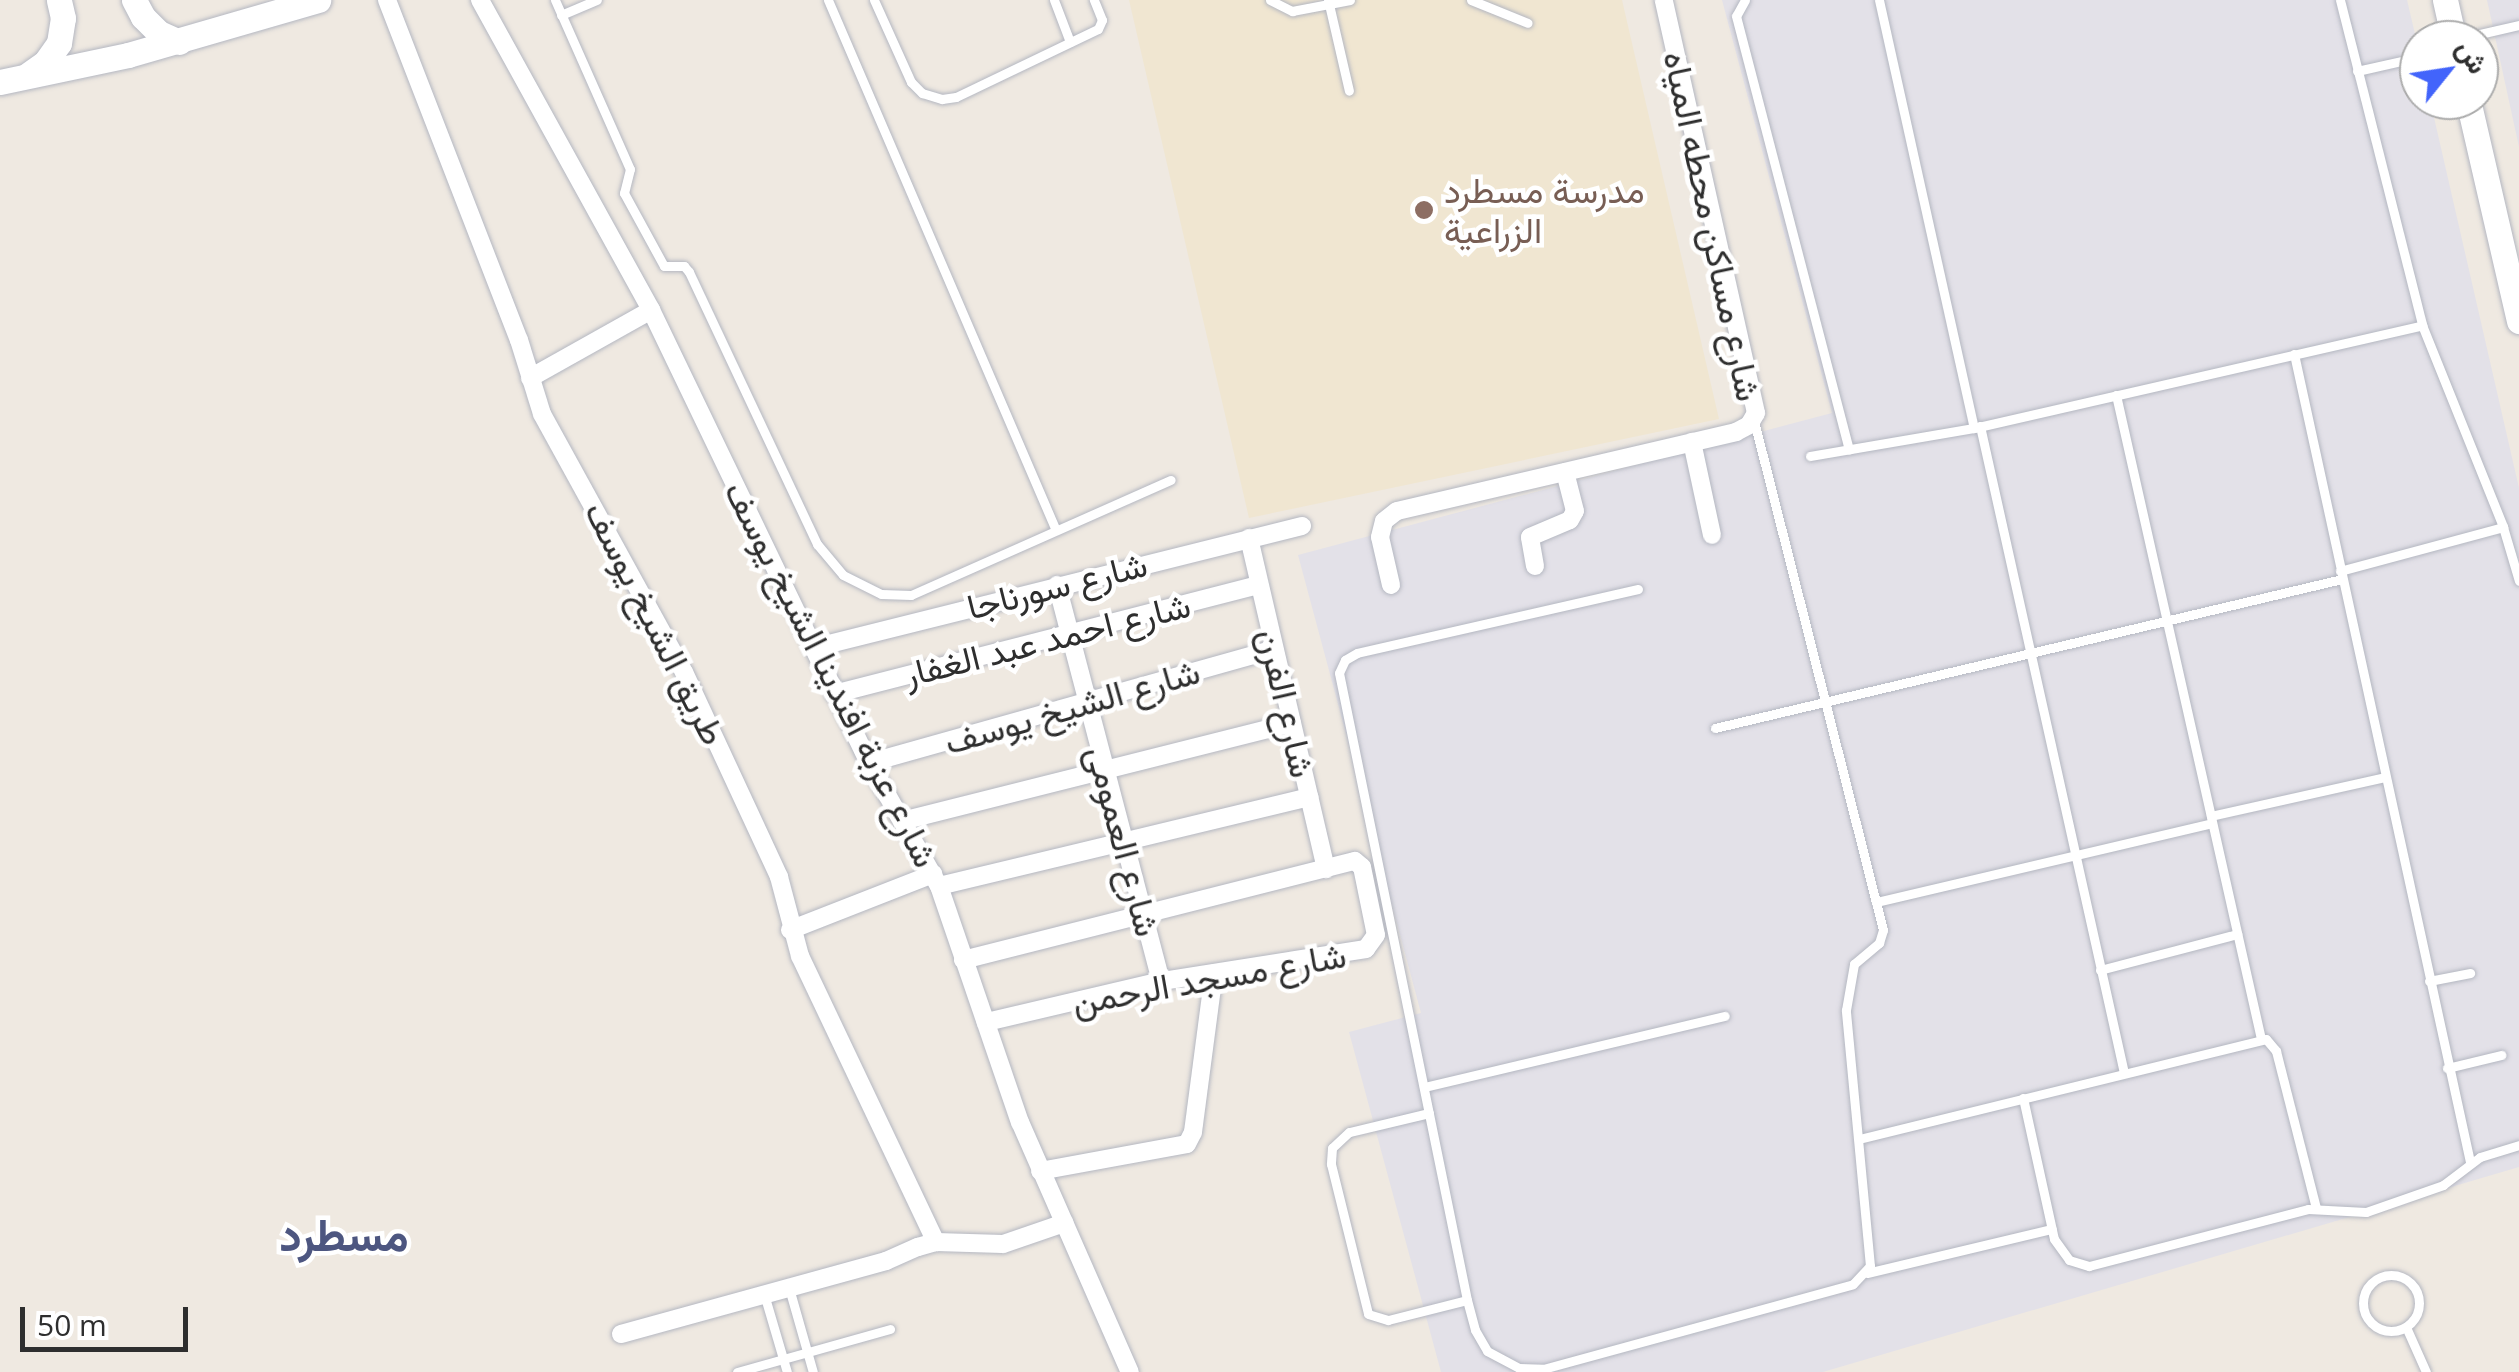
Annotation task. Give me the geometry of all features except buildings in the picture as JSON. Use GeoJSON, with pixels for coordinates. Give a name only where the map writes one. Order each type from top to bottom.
{"type":"FeatureCollection","features":[{"type":"Feature","properties":{"kind":"main road"},"geometry":{"type":"LineString","coordinates":[[12,79],[45,63],[58,43],[63,18],[59,0]]}},
{"type":"Feature","properties":{"kind":"main road"},"geometry":{"type":"LineString","coordinates":[[134,0],[142,17],[159,33],[179,42]]}},
{"type":"Feature","properties":{"kind":"main road"},"geometry":{"type":"LineString","coordinates":[[12,79],[179,42],[318,0]]}},
{"type":"Feature","properties":{"kind":"main road"},"geometry":{"type":"LineString","coordinates":[[2473,120],[2513,270],[2519,321]]}},
{"type":"Feature","properties":{"kind":"street","name":"طريق الشيخ يوسف"},"geometry":{"type":"LineString","coordinates":[[387,0],[542,414],[589,493],[684,672],[779,877],[790,930],[936,1242]]}},
{"type":"Feature","properties":{"kind":"street","name":"شارع عزبة افندينا الشيخ يوسف"},"geometry":{"type":"LineString","coordinates":[[480,0],[651,310],[834,694],[936,880],[1040,1171],[1130,1372]]}},
{"type":"Feature","properties":{"kind":"street","name":"شارع مساكن محطه المياه"},"geometry":{"type":"LineString","coordinates":[[1391,585],[1380,537],[1389,515],[1736,432],[1753,418],[1756,398],[1664,0]]}},
{"type":"Feature","properties":{"kind":"street"},"geometry":{"type":"LineString","coordinates":[[530,378],[651,310]]}},
{"type":"Feature","properties":{"kind":"street"},"geometry":{"type":"LineString","coordinates":[[1692,442],[1712,535]]}},
{"type":"Feature","properties":{"kind":"street"},"geometry":{"type":"LineString","coordinates":[[1534,566],[1530,537],[1573,516],[1565,472]]}},
{"type":"Feature","properties":{"kind":"street","name":"شارع سورناجا"},"geometry":{"type":"LineString","coordinates":[[813,648],[1057,584],[1302,526]]}},
{"type":"Feature","properties":{"kind":"street","name":"شارع الفرن"},"geometry":{"type":"LineString","coordinates":[[1249,538],[1326,869]]}},
{"type":"Feature","properties":{"kind":"street","name":"شارع العمومى"},"geometry":{"type":"LineString","coordinates":[[1057,584],[1161,981]]}},
{"type":"Feature","properties":{"kind":"street","name":"شارع احمد عبد الغفار"},"geometry":{"type":"LineString","coordinates":[[834,694],[1259,584]]}},
{"type":"Feature","properties":{"kind":"street","name":"شارع الشيخ يوسف"},"geometry":{"type":"LineString","coordinates":[[869,763],[1274,649]]}},
{"type":"Feature","properties":{"kind":"street"},"geometry":{"type":"LineString","coordinates":[[902,821],[1292,723]]}},
{"type":"Feature","properties":{"kind":"street"},"geometry":{"type":"LineString","coordinates":[[790,930],[936,880],[1124,842],[1309,796]]}},
{"type":"Feature","properties":{"kind":"street","name":"شارع مسجد الرحمن"},"geometry":{"type":"LineString","coordinates":[[986,1022],[1161,981],[1372,947],[1376,936],[1360,862],[1326,869]]}},
{"type":"Feature","properties":{"kind":"street"},"geometry":{"type":"LineString","coordinates":[[963,960],[1326,869]]}},
{"type":"Feature","properties":{"kind":"street"},"geometry":{"type":"LineString","coordinates":[[1040,1171],[1187,1144],[1193,1132],[1214,973]]}},
{"type":"Feature","properties":{"kind":"street"},"geometry":{"type":"LineString","coordinates":[[621,1334],[936,1242],[1003,1244],[1064,1223]]}},
{"type":"Feature","properties":{"kind":"lane"},"geometry":{"type":"LineString","coordinates":[[554,0],[630,169],[624,193],[664,266],[684,266],[689,272],[828,561],[872,591],[911,595],[1055,528],[1171,480]]}},
{"type":"Feature","properties":{"kind":"lane"},"geometry":{"type":"LineString","coordinates":[[561,14],[597,0]]}},
{"type":"Feature","properties":{"kind":"lane"},"geometry":{"type":"LineString","coordinates":[[828,0],[1055,528]]}},
{"type":"Feature","properties":{"kind":"lane"},"geometry":{"type":"LineString","coordinates":[[874,0],[911,82],[935,98],[956,97],[1101,25],[1094,0]]}},
{"type":"Feature","properties":{"kind":"lane"},"geometry":{"type":"LineString","coordinates":[[1054,0],[1070,42]]}},
{"type":"Feature","properties":{"kind":"lane"},"geometry":{"type":"LineString","coordinates":[[1270,0],[1283,10],[1350,0]]}},
{"type":"Feature","properties":{"kind":"lane"},"geometry":{"type":"LineString","coordinates":[[1471,0],[1528,23]]}},
{"type":"Feature","properties":{"kind":"lane"},"geometry":{"type":"LineString","coordinates":[[1745,0],[1736,16],[1849,449]]}},
{"type":"Feature","properties":{"kind":"lane"},"geometry":{"type":"LineString","coordinates":[[1879,0],[2124,1073]]}},
{"type":"Feature","properties":{"kind":"lane"},"geometry":{"type":"LineString","coordinates":[[2340,0],[2422,325],[2503,526],[2519,581]]}},
{"type":"Feature","properties":{"kind":"lane"},"geometry":{"type":"LineString","coordinates":[[1328,2],[1349,91]]}},
{"type":"Feature","properties":{"kind":"lane"},"geometry":{"type":"LineString","coordinates":[[2358,70],[2399,61]]}},
{"type":"Feature","properties":{"kind":"lane"},"geometry":{"type":"LineString","coordinates":[[1810,456],[1977,427],[2422,325]]}},
{"type":"Feature","properties":{"kind":"lane"},"geometry":{"type":"LineString","coordinates":[[2294,354],[2470,1162]]}},
{"type":"Feature","properties":{"kind":"lane"},"geometry":{"type":"LineString","coordinates":[[2116,395],[2261,1039]]}},
{"type":"Feature","properties":{"kind":"lane"},"geometry":{"type":"LineString","coordinates":[[1753,418],[1882,937],[1854,964],[1847,992],[1872,1257],[1867,1273]]}},
{"type":"Feature","properties":{"kind":"lane"},"geometry":{"type":"LineString","coordinates":[[1715,728],[2167,620],[2340,575],[2503,526]]}},
{"type":"Feature","properties":{"kind":"lane"},"geometry":{"type":"LineString","coordinates":[[1638,589],[1357,653],[1342,666],[1339,680],[1466,1300],[1475,1330],[1487,1350],[1507,1364],[1530,1370],[1853,1284],[1867,1273],[2052,1229]]}},
{"type":"Feature","properties":{"kind":"lane"},"geometry":{"type":"LineString","coordinates":[[1876,902],[2385,777]]}},
{"type":"Feature","properties":{"kind":"lane"},"geometry":{"type":"LineString","coordinates":[[2100,970],[2238,934]]}},
{"type":"Feature","properties":{"kind":"lane"},"geometry":{"type":"LineString","coordinates":[[2429,982],[2470,973]]}},
{"type":"Feature","properties":{"kind":"lane"},"geometry":{"type":"LineString","coordinates":[[1424,1087],[1725,1016]]}},
{"type":"Feature","properties":{"kind":"lane"},"geometry":{"type":"LineString","coordinates":[[1859,1138],[2261,1039],[2270,1040],[2276,1050],[2316,1208]]}},
{"type":"Feature","properties":{"kind":"lane"},"geometry":{"type":"LineString","coordinates":[[2448,1068],[2501,1056]]}},
{"type":"Feature","properties":{"kind":"lane"},"geometry":{"type":"LineString","coordinates":[[2023,1098],[2052,1229],[2062,1254],[2089,1266],[2316,1208],[2366,1212],[2443,1185],[2470,1162],[2519,1145]]}},
{"type":"Feature","properties":{"kind":"lane"},"geometry":{"type":"LineString","coordinates":[[1430,1113],[1350,1132],[1332,1148],[1331,1164],[1368,1314],[1388,1320],[1466,1300]]}},
{"type":"Feature","properties":{"kind":"lane"},"geometry":{"type":"LineString","coordinates":[[2396,1276],[2412,1285],[2419,1303],[2406,1327],[2387,1331],[2370,1322],[2365,1294],[2377,1279],[2396,1276]]}},
{"type":"Feature","properties":{"kind":"lane"},"geometry":{"type":"LineString","coordinates":[[788,1288],[813,1372]]}},
{"type":"Feature","properties":{"kind":"lane"},"geometry":{"type":"LineString","coordinates":[[764,1294],[787,1372]]}},
{"type":"Feature","properties":{"kind":"lane"},"geometry":{"type":"LineString","coordinates":[[2406,1327],[2426,1372]]}},
{"type":"Feature","properties":{"kind":"lane"},"geometry":{"type":"LineString","coordinates":[[737,1372],[890,1329]]}},
{"type":"Feature","properties":{"kind":"shaded area","name":"مدرسة مسطرد الزراعية"},"geometry":{"type":"Polygon","coordinates":[[[1129,0],[1622,0],[1719,419],[1249,518],[1129,0]]]}},
{"type":"Feature","properties":{"kind":"shaded area"},"geometry":{"type":"Polygon","coordinates":[[[1722,0],[2407,0],[2412,20],[2399,20],[2399,120],[2435,120],[2519,488],[2519,1167],[1823,1372],[1441,1372],[1349,1032],[1421,1013],[1298,555],[1832,413],[1722,0]]]}},
{"type":"Feature","properties":{"kind":"shaded area"},"geometry":{"type":"Polygon","coordinates":[[[2487,0],[2519,0],[2519,147],[2499,55],[2499,20],[2491,20],[2487,0]]]}},
{"type":"Feature","properties":{"kind":"place","name":"مدرسة مسطرد الزراعية"},"geometry":{"type":"Point","coordinates":[1424,210]}},
{"type":"Feature","properties":{"kind":"district","name":"مسطرد"},"geometry":{"type":"Point","coordinates":[344,1234]}}]}
